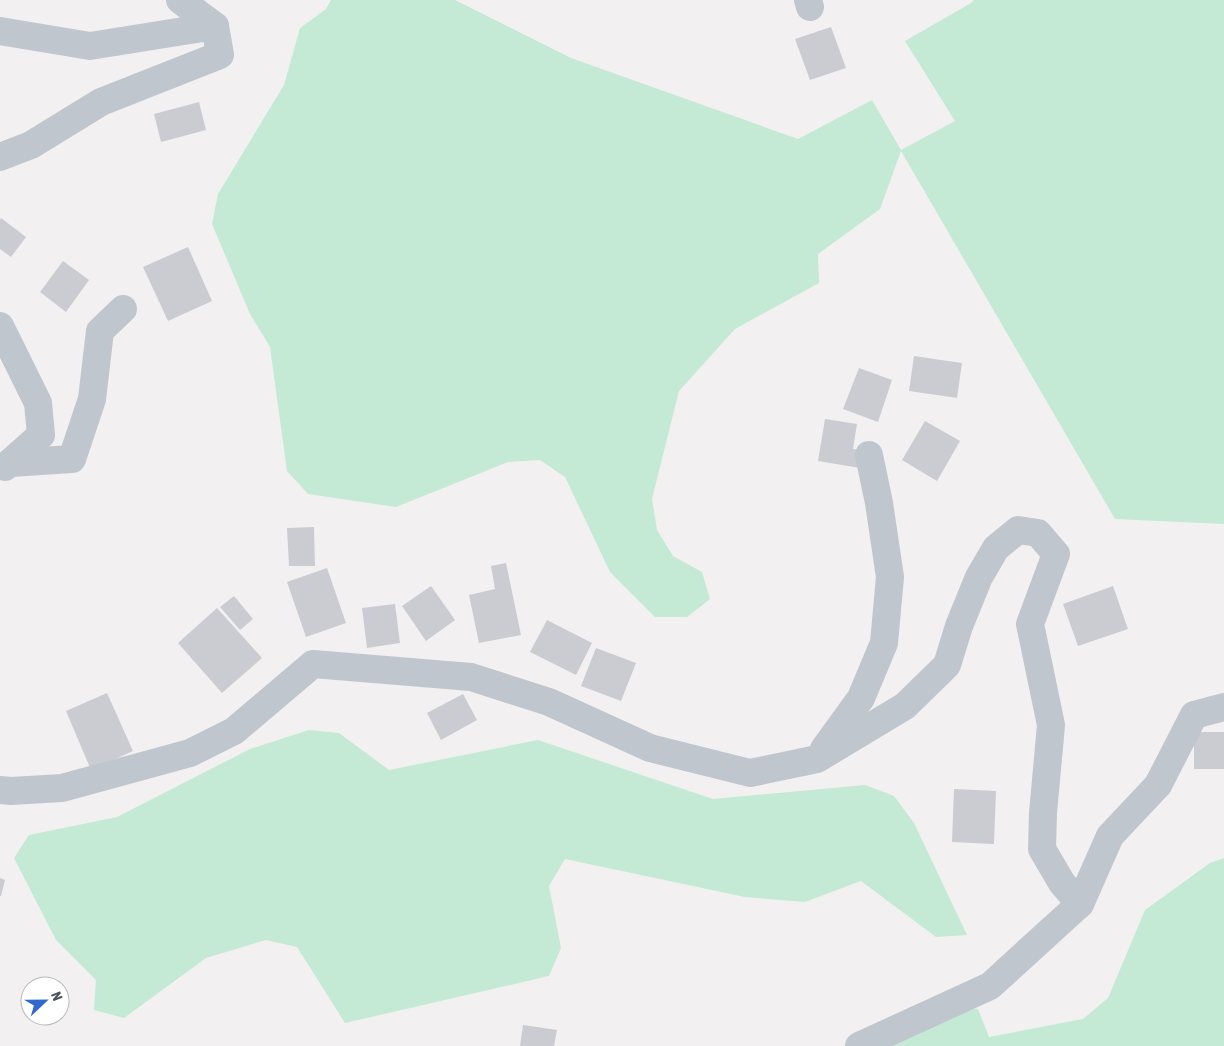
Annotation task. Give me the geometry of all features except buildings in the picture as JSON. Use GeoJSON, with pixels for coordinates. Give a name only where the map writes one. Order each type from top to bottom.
{"type":"FeatureCollection","features":[{"type":"Feature","properties":{"kind":"street"},"geometry":{"type":"LineString","coordinates":[[0,157],[32,145],[101,102],[220,55],[215,26],[180,0]]}},
{"type":"Feature","properties":{"kind":"street"},"geometry":{"type":"LineString","coordinates":[[0,31],[90,46],[215,26]]}},
{"type":"Feature","properties":{"kind":"street"},"geometry":{"type":"LineString","coordinates":[[5,467],[72,459],[92,399],[100,331],[123,309]]}},
{"type":"Feature","properties":{"kind":"street"},"geometry":{"type":"LineString","coordinates":[[0,326],[38,403],[41,435],[5,467]]}},
{"type":"Feature","properties":{"kind":"street"},"geometry":{"type":"LineString","coordinates":[[817,758],[861,698],[884,643],[890,577],[879,503],[869,455]]}},
{"type":"Feature","properties":{"kind":"street"},"geometry":{"type":"LineString","coordinates":[[0,790],[62,788],[190,753],[234,731],[313,664],[471,677],[549,702],[650,748],[750,773],[817,758],[905,706],[947,665],[959,626],[979,577],[996,548],[1018,530],[1038,533],[1056,554],[1030,624],[1051,725],[1043,813],[1042,848],[1062,883],[1080,904]]}},
{"type":"Feature","properties":{"kind":"street"},"geometry":{"type":"LineString","coordinates":[[860,1046],[990,986],[1080,904],[1110,836],[1158,785],[1194,715],[1224,707]]}},
{"type":"Feature","properties":{"kind":"green space"},"geometry":{"type":"Polygon","coordinates":[[[331,0],[455,0],[571,58],[798,139],[872,100],[901,150],[955,121],[905,41],[974,0],[1224,0],[1224,524],[1115,519],[901,151],[880,209],[818,254],[819,283],[735,329],[679,391],[652,499],[657,530],[673,556],[702,572],[710,599],[687,617],[655,617],[610,572],[565,477],[540,460],[508,462],[396,507],[308,494],[287,471],[270,347],[250,314],[212,224],[218,194],[284,85],[300,28],[326,9],[331,0]]]}},
{"type":"Feature","properties":{"kind":"green space"},"geometry":{"type":"Polygon","coordinates":[[[309,730],[339,733],[389,770],[538,740],[713,799],[865,785],[894,796],[914,823],[967,935],[936,937],[861,881],[805,902],[745,897],[565,859],[549,886],[561,948],[549,976],[345,1023],[297,947],[266,940],[206,958],[124,1018],[94,1010],[96,980],[56,940],[14,858],[29,835],[117,817],[250,749],[309,730]]]}},
{"type":"Feature","properties":{"kind":"green space"},"geometry":{"type":"Polygon","coordinates":[[[1224,858],[1224,1046],[888,1046],[947,1007],[978,1009],[989,1037],[1083,1019],[1108,998],[1145,910],[1210,863],[1224,858]]]}}]}
